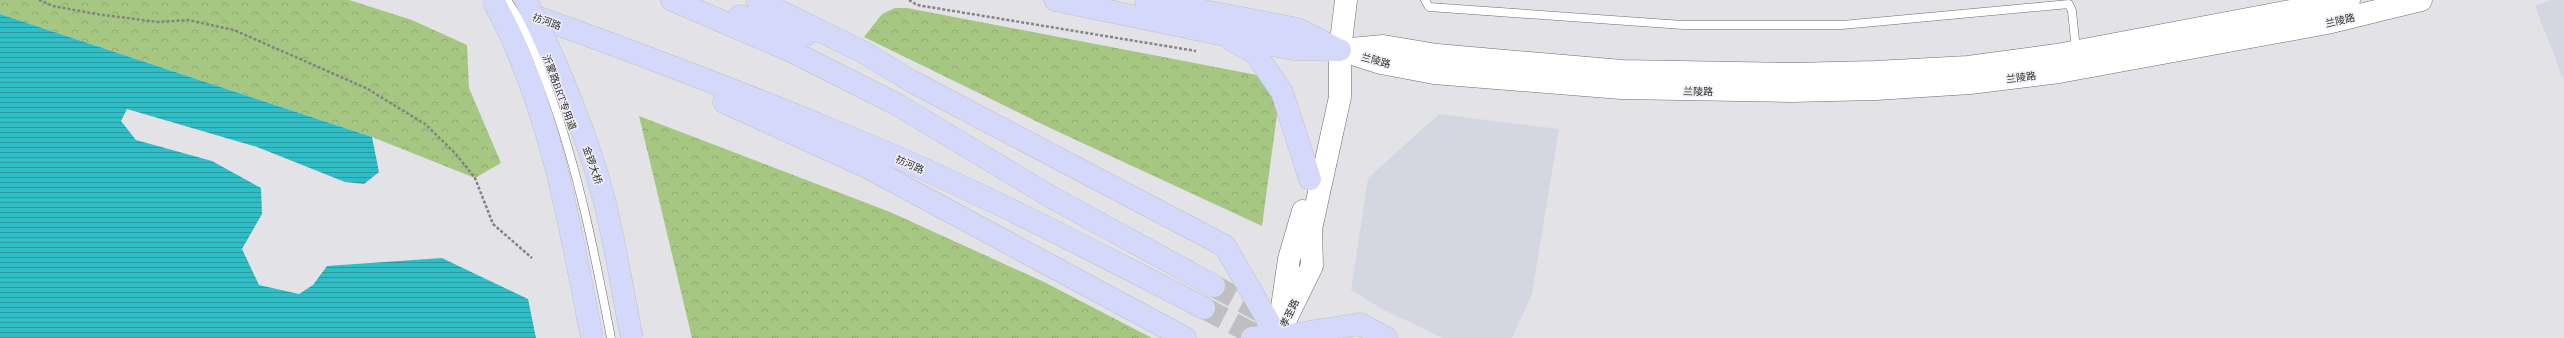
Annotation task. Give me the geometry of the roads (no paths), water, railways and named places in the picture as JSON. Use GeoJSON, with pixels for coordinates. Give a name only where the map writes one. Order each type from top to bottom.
{"type":"FeatureCollection","features":[{"type":"Feature","properties":{"kind":"main road","name":"祊河路"},"geometry":{"type":"LineString","coordinates":[[489,0],[606,42],[857,140],[1031,219],[1204,308]]}},
{"type":"Feature","properties":{"kind":"main road"},"geometry":{"type":"LineString","coordinates":[[493,0],[519,55],[540,113],[563,194],[592,338]]}},
{"type":"Feature","properties":{"kind":"main road","name":"金锣大桥"},"geometry":{"type":"LineString","coordinates":[[526,0],[544,37],[573,107],[602,192],[632,338]]}},
{"type":"Feature","properties":{"kind":"main road"},"geometry":{"type":"LineString","coordinates":[[672,0],[791,51],[898,105],[1051,197],[1214,286]]}},
{"type":"Feature","properties":{"kind":"main road"},"geometry":{"type":"LineString","coordinates":[[684,0],[863,52]]}},
{"type":"Feature","properties":{"kind":"main road"},"geometry":{"type":"LineString","coordinates":[[757,0],[863,52],[911,81],[1225,246],[1278,337]]}},
{"type":"Feature","properties":{"kind":"main road"},"geometry":{"type":"LineString","coordinates":[[1055,0],[1293,48],[1340,50]]}},
{"type":"Feature","properties":{"kind":"main road"},"geometry":{"type":"LineString","coordinates":[[1146,0],[1298,29],[1340,50]]}},
{"type":"Feature","properties":{"kind":"main road","name":"孝圣路"},"geometry":{"type":"LineString","coordinates":[[1278,337],[1289,259],[1310,179],[1340,50],[1346,0]]}},
{"type":"Feature","properties":{"kind":"main road","name":"孝圣路"},"geometry":{"type":"LineString","coordinates":[[1278,337],[1312,266],[1311,229],[1340,97],[1340,50],[1358,0]]}},
{"type":"Feature","properties":{"kind":"main road","name":"兰陵路"},"geometry":{"type":"LineString","coordinates":[[1340,50],[1383,46],[1437,55],[1614,71],[1785,74],[1968,66],[2076,51],[2349,0]]}},
{"type":"Feature","properties":{"kind":"main road","name":"兰陵路"},"geometry":{"type":"LineString","coordinates":[[1340,50],[1381,63],[1434,72],[1613,88],[1769,91],[1876,89],[1970,83],[2059,72],[2326,23],[2421,0]]}},
{"type":"Feature","properties":{"kind":"main road"},"geometry":{"type":"LineString","coordinates":[[1217,33],[1255,53],[1282,92],[1310,179]]}},
{"type":"Feature","properties":{"kind":"main road","name":"祊河路"},"geometry":{"type":"LineString","coordinates":[[606,42],[756,117],[868,168],[1184,338]]}},
{"type":"Feature","properties":{"kind":"main road"},"geometry":{"type":"LineString","coordinates":[[1252,338],[1278,337],[1360,324],[1386,338]]}},
{"type":"Feature","properties":{"kind":"lane","name":"沂蒙路BRT专用道"},"geometry":{"type":"LineString","coordinates":[[507,0],[518,16],[537,56],[566,138],[586,210],[612,338]]}},
{"type":"Feature","properties":{"kind":"lane"},"geometry":{"type":"LineString","coordinates":[[1425,0],[1429,7],[1683,25],[1842,25],[2071,2],[2076,51]]}},
{"type":"Feature","properties":{"kind":"water"},"geometry":{"type":"Polygon","coordinates":[[[0,14],[372,137],[379,172],[364,184],[345,182],[257,147],[127,109],[121,121],[136,140],[212,161],[261,188],[262,214],[242,249],[259,285],[299,294],[313,285],[327,266],[442,258],[528,299],[536,338],[0,338],[0,14]]]}},
{"type":"Feature","properties":{"kind":"tunnel"},"geometry":{"type":"LineString","coordinates":[[1214,286],[1271,317]]}},
{"type":"Feature","properties":{"kind":"tunnel"},"geometry":{"type":"LineString","coordinates":[[1204,308],[1261,338]]}}]}
